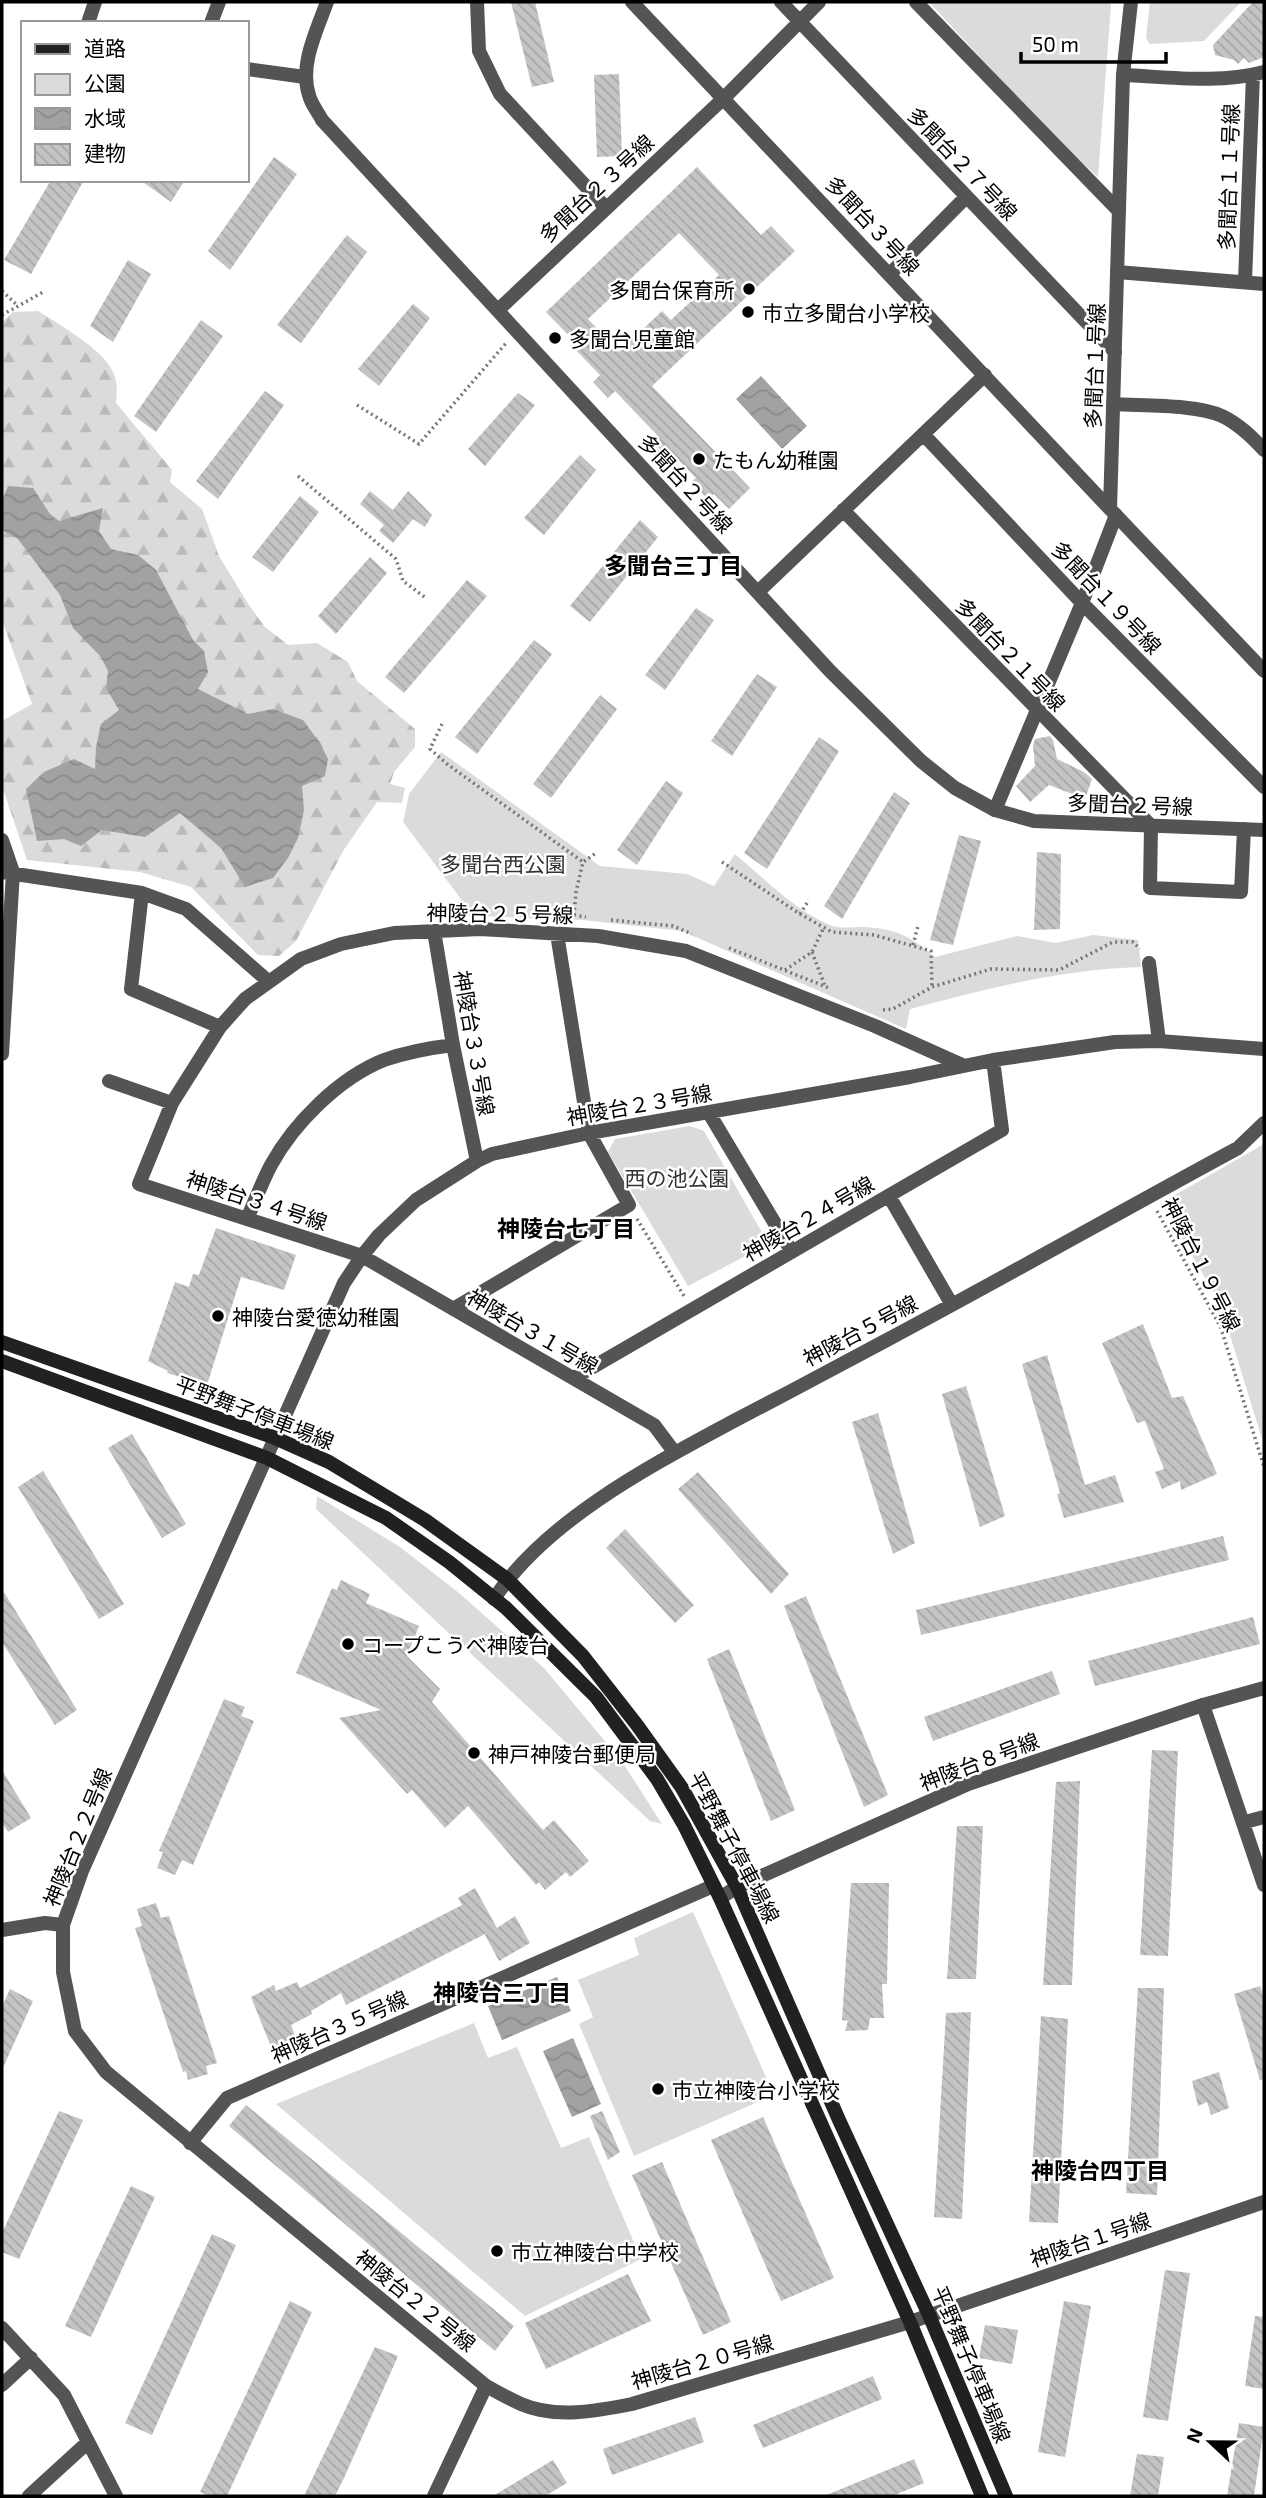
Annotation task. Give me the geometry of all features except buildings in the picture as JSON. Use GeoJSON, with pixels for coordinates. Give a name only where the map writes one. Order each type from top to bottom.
{"type":"FeatureCollection","features":[{"type":"Feature","properties":{"kind":"main road","name":"平野舞子停車場線"},"geometry":{"type":"LineString","coordinates":[[2,1342],[275,1438],[329,1462],[425,1520],[507,1579],[583,1656],[682,1788],[737,1887],[839,2120],[929,2315],[1006,2496]]}},
{"type":"Feature","properties":{"kind":"main road","name":"平野舞子停車場線"},"geometry":{"type":"LineString","coordinates":[[2,1361],[267,1458],[386,1518],[449,1562],[494,1599],[601,1705],[657,1779],[684,1825],[910,2322],[982,2496]]}},
{"type":"Feature","properties":{"kind":"street"},"geometry":{"type":"LineString","coordinates":[[89,21],[95,2]]}},
{"type":"Feature","properties":{"kind":"street"},"geometry":{"type":"LineString","coordinates":[[212,21],[219,2]]}},
{"type":"Feature","properties":{"kind":"street"},"geometry":{"type":"LineString","coordinates":[[248,69],[305,77],[309,52],[327,2]]}},
{"type":"Feature","properties":{"kind":"street"},"geometry":{"type":"LineString","coordinates":[[477,2],[479,51],[500,94],[606,208]]}},
{"type":"Feature","properties":{"kind":"street","name":"多聞台３号線"},"geometry":{"type":"LineString","coordinates":[[632,2],[1113,512]]}},
{"type":"Feature","properties":{"kind":"street","name":"多聞台２７号線"},"geometry":{"type":"LineString","coordinates":[[781,2],[1115,352]]}},
{"type":"Feature","properties":{"kind":"street","name":"多聞台２３号線"},"geometry":{"type":"LineString","coordinates":[[498,310],[724,97],[819,2]]}},
{"type":"Feature","properties":{"kind":"street"},"geometry":{"type":"LineString","coordinates":[[916,2],[1119,211]]}},
{"type":"Feature","properties":{"kind":"street","name":"多聞台１号線"},"geometry":{"type":"LineString","coordinates":[[995,810],[1082,603],[1113,512],[1123,75],[1131,2]]}},
{"type":"Feature","properties":{"kind":"street"},"geometry":{"type":"LineString","coordinates":[[1123,75],[1192,78],[1259,74]]}},
{"type":"Feature","properties":{"kind":"street","name":"多聞台１１号線"},"geometry":{"type":"LineString","coordinates":[[1245,281],[1259,74]]}},
{"type":"Feature","properties":{"kind":"street","name":"多聞台２号線"},"geometry":{"type":"LineString","coordinates":[[305,77],[309,96],[322,120],[830,671],[922,761],[956,789],[995,810],[1034,821],[1264,830]]}},
{"type":"Feature","properties":{"kind":"street"},"geometry":{"type":"LineString","coordinates":[[890,274],[966,197]]}},
{"type":"Feature","properties":{"kind":"street"},"geometry":{"type":"LineString","coordinates":[[1118,272],[1264,284]]}},
{"type":"Feature","properties":{"kind":"street"},"geometry":{"type":"LineString","coordinates":[[758,592],[985,375]]}},
{"type":"Feature","properties":{"kind":"street"},"geometry":{"type":"LineString","coordinates":[[1114,404],[1192,409],[1221,415],[1247,433],[1264,450]]}},
{"type":"Feature","properties":{"kind":"street","name":"多聞台１９号線"},"geometry":{"type":"LineString","coordinates":[[923,434],[1082,603],[1264,787]]}},
{"type":"Feature","properties":{"kind":"street","name":"多聞台２１号線"},"geometry":{"type":"LineString","coordinates":[[843,510],[1151,826]]}},
{"type":"Feature","properties":{"kind":"street"},"geometry":{"type":"LineString","coordinates":[[1113,512],[1264,671]]}},
{"type":"Feature","properties":{"kind":"street"},"geometry":{"type":"LineString","coordinates":[[1151,826],[1150,888],[1241,892],[1244,830]]}},
{"type":"Feature","properties":{"kind":"street"},"geometry":{"type":"LineString","coordinates":[[2,841],[7,872],[2,1054]]}},
{"type":"Feature","properties":{"kind":"street"},"geometry":{"type":"LineString","coordinates":[[7,872],[142,893],[186,909],[268,981]]}},
{"type":"Feature","properties":{"kind":"street"},"geometry":{"type":"LineString","coordinates":[[142,893],[131,989],[220,1027]]}},
{"type":"Feature","properties":{"kind":"street","name":"神陵台２５号線"},"geometry":{"type":"LineString","coordinates":[[139,1184],[172,1103],[220,1027],[244,999],[301,959],[341,944],[394,933],[480,929],[598,936],[686,951],[875,1026],[962,1065]]}},
{"type":"Feature","properties":{"kind":"street","name":"神陵台３３号線"},"geometry":{"type":"LineString","coordinates":[[434,931],[453,1045],[477,1161]]}},
{"type":"Feature","properties":{"kind":"street"},"geometry":{"type":"LineString","coordinates":[[453,1309],[629,1205],[589,1133],[557,934]]}},
{"type":"Feature","properties":{"kind":"street"},"geometry":{"type":"LineString","coordinates":[[1149,963],[1158,1041]]}},
{"type":"Feature","properties":{"kind":"street","name":"神陵台２３号線"},"geometry":{"type":"LineString","coordinates":[[275,1438],[344,1283],[362,1256],[379,1235],[416,1200],[492,1154],[589,1133],[910,1077],[962,1065],[1115,1042],[1158,1041],[1264,1049]]}},
{"type":"Feature","properties":{"kind":"street"},"geometry":{"type":"LineString","coordinates":[[247,1219],[272,1164],[303,1119],[340,1086],[381,1061],[414,1050],[453,1045]]}},
{"type":"Feature","properties":{"kind":"street","name":"神陵台２４号線"},"geometry":{"type":"LineString","coordinates":[[573,1378],[1002,1130],[993,1060]]}},
{"type":"Feature","properties":{"kind":"street"},"geometry":{"type":"LineString","coordinates":[[109,1081],[172,1103]]}},
{"type":"Feature","properties":{"kind":"street"},"geometry":{"type":"LineString","coordinates":[[709,1112],[792,1252]]}},
{"type":"Feature","properties":{"kind":"street","name":"神陵台５号線"},"geometry":{"type":"LineString","coordinates":[[494,1599],[507,1579],[546,1542],[608,1492],[675,1453],[1238,1148],[1264,1123]]}},
{"type":"Feature","properties":{"kind":"street","name":"神陵台３４号線"},"geometry":{"type":"LineString","coordinates":[[139,1184],[362,1256]]}},
{"type":"Feature","properties":{"kind":"street"},"geometry":{"type":"LineString","coordinates":[[889,1196],[952,1305]]}},
{"type":"Feature","properties":{"kind":"street","name":"神陵台３１号線"},"geometry":{"type":"LineString","coordinates":[[362,1256],[654,1425],[675,1453]]}},
{"type":"Feature","properties":{"kind":"street","name":"神陵台２２号線"},"geometry":{"type":"LineString","coordinates":[[275,1438],[82,1871],[63,1925],[63,1972],[75,2031],[106,2072],[486,2386]]}},
{"type":"Feature","properties":{"kind":"street","name":"神陵台８号線"},"geometry":{"type":"LineString","coordinates":[[716,1892],[737,1887],[968,1784],[1203,1705],[1264,1688]]}},
{"type":"Feature","properties":{"kind":"street"},"geometry":{"type":"LineString","coordinates":[[1203,1705],[1245,1822],[1264,1885]]}},
{"type":"Feature","properties":{"kind":"street"},"geometry":{"type":"LineString","coordinates":[[1245,1822],[1264,1817]]}},
{"type":"Feature","properties":{"kind":"street","name":"神陵台３５号線"},"geometry":{"type":"LineString","coordinates":[[190,2143],[227,2098],[716,1892]]}},
{"type":"Feature","properties":{"kind":"street"},"geometry":{"type":"LineString","coordinates":[[2,1930],[45,1923],[63,1925]]}},
{"type":"Feature","properties":{"kind":"street","name":"神陵台１号線"},"geometry":{"type":"LineString","coordinates":[[929,2315],[1264,2202]]}},
{"type":"Feature","properties":{"kind":"street","name":"神陵台２０号線"},"geometry":{"type":"LineString","coordinates":[[486,2386],[523,2406],[559,2412],[590,2412],[632,2404],[929,2315]]}},
{"type":"Feature","properties":{"kind":"street"},"geometry":{"type":"LineString","coordinates":[[2,2328],[64,2395],[116,2496]]}},
{"type":"Feature","properties":{"kind":"street"},"geometry":{"type":"LineString","coordinates":[[2,2385],[31,2358]]}},
{"type":"Feature","properties":{"kind":"street"},"geometry":{"type":"LineString","coordinates":[[435,2496],[486,2386]]}},
{"type":"Feature","properties":{"kind":"street"},"geometry":{"type":"LineString","coordinates":[[29,2496],[87,2443]]}},
{"type":"Feature","properties":{"kind":"path"},"geometry":{"type":"LineString","coordinates":[[2,291],[17,305]]}},
{"type":"Feature","properties":{"kind":"path"},"geometry":{"type":"LineString","coordinates":[[2,315],[45,291]]}},
{"type":"Feature","properties":{"kind":"path"},"geometry":{"type":"LineString","coordinates":[[357,405],[419,444],[518,330]]}},
{"type":"Feature","properties":{"kind":"path"},"geometry":{"type":"LineString","coordinates":[[298,476],[396,559],[403,581],[426,598]]}},
{"type":"Feature","properties":{"kind":"path"},"geometry":{"type":"LineString","coordinates":[[442,724],[430,749],[583,862]]}},
{"type":"Feature","properties":{"kind":"path"},"geometry":{"type":"LineString","coordinates":[[573,935],[576,892],[583,862],[596,853]]}},
{"type":"Feature","properties":{"kind":"path"},"geometry":{"type":"LineString","coordinates":[[722,862],[832,932],[874,935],[931,951],[932,987]]}},
{"type":"Feature","properties":{"kind":"path"},"geometry":{"type":"LineString","coordinates":[[800,914],[809,900]]}},
{"type":"Feature","properties":{"kind":"path"},"geometry":{"type":"LineString","coordinates":[[913,946],[918,926]]}},
{"type":"Feature","properties":{"kind":"path"},"geometry":{"type":"LineString","coordinates":[[785,970],[812,952],[824,928]]}},
{"type":"Feature","properties":{"kind":"path"},"geometry":{"type":"LineString","coordinates":[[883,1010],[893,1009],[932,987],[990,968],[1059,970],[1113,942],[1133,942],[1149,963]]}},
{"type":"Feature","properties":{"kind":"path"},"geometry":{"type":"LineString","coordinates":[[812,952],[826,986]]}},
{"type":"Feature","properties":{"kind":"path","name":"神陵台１９号線"},"geometry":{"type":"LineString","coordinates":[[1149,1196],[1221,1328],[1264,1467]]}},
{"type":"Feature","properties":{"kind":"path"},"geometry":{"type":"LineString","coordinates":[[629,1205],[692,1310]]}},
{"type":"Feature","properties":{"kind":"green space"},"geometry":{"type":"Polygon","coordinates":[[[929,2],[1108,2],[1111,5],[1098,177],[1054,137],[929,2]]]}},
{"type":"Feature","properties":{"kind":"green space"},"geometry":{"type":"Polygon","coordinates":[[[1150,2],[1241,2],[1204,41],[1150,44],[1146,38],[1150,2]]]}},
{"type":"Feature","properties":{"kind":"green space"},"geometry":{"type":"Polygon","coordinates":[[[38,311],[79,338],[107,362],[115,378],[116,403],[172,470],[170,482],[202,509],[219,556],[264,626],[288,645],[317,643],[348,662],[357,681],[415,729],[415,747],[394,772],[390,784],[405,788],[402,803],[377,802],[343,851],[296,941],[279,956],[258,955],[191,887],[140,872],[27,860],[2,786],[2,721],[32,704],[2,620],[2,322],[13,312],[38,311]]]}},
{"type":"Feature","properties":{"kind":"green space","name":"多聞台西公園"},"geometry":{"type":"Polygon","coordinates":[[[441,752],[600,866],[687,874],[714,886],[735,854],[780,893],[817,919],[837,927],[893,931],[910,939],[935,957],[1017,936],[1056,943],[1093,935],[1138,940],[1141,967],[1053,976],[910,1009],[906,1029],[682,931],[583,920],[448,915],[461,899],[403,822],[409,794],[441,752]]]}},
{"type":"Feature","properties":{"kind":"green space","name":"西の池公園"},"geometry":{"type":"Polygon","coordinates":[[[690,1126],[704,1131],[764,1236],[757,1250],[688,1286],[608,1152],[615,1139],[690,1126]]]}},
{"type":"Feature","properties":{"kind":"green space"},"geometry":{"type":"Polygon","coordinates":[[[1264,1144],[1264,1445],[1220,1303],[1161,1203],[1264,1144]]]}},
{"type":"Feature","properties":{"kind":"green space"},"geometry":{"type":"Polygon","coordinates":[[[317,1496],[400,1547],[459,1593],[544,1668],[623,1763],[662,1824],[650,1821],[316,1509],[317,1496]]]}},
{"type":"Feature","properties":{"kind":"green space"},"geometry":{"type":"Polygon","coordinates":[[[693,1912],[774,2095],[634,2156],[579,2024],[593,2017],[578,1980],[639,1955],[634,1938],[693,1912]]]}},
{"type":"Feature","properties":{"kind":"green space"},"geometry":{"type":"Polygon","coordinates":[[[474,2023],[488,2058],[517,2047],[561,2148],[589,2137],[641,2259],[525,2316],[276,2104],[474,2023]]]}},
{"type":"Feature","properties":{"kind":"water"},"geometry":{"type":"Polygon","coordinates":[[[761,376],[807,426],[782,449],[736,399],[761,376]]]}},
{"type":"Feature","properties":{"kind":"water"},"geometry":{"type":"Polygon","coordinates":[[[8,486],[33,488],[50,514],[59,521],[103,508],[99,531],[111,549],[138,555],[156,570],[193,640],[204,651],[208,672],[198,689],[248,714],[273,709],[303,720],[320,743],[328,759],[325,776],[302,786],[304,810],[298,838],[288,858],[273,878],[245,887],[221,848],[180,813],[145,837],[102,830],[81,846],[64,839],[37,841],[26,789],[44,772],[74,759],[95,769],[101,724],[119,710],[106,688],[108,671],[101,657],[73,628],[60,595],[18,539],[2,530],[2,501],[8,486]]]}},
{"type":"Feature","properties":{"kind":"water"},"geometry":{"type":"Polygon","coordinates":[[[557,1977],[571,2011],[502,2040],[488,2006],[557,1977]]]}},
{"type":"Feature","properties":{"kind":"water"},"geometry":{"type":"Polygon","coordinates":[[[573,2038],[601,2104],[572,2117],[543,2051],[573,2038]]]}},
{"type":"Feature","properties":{"kind":"place","name":"多聞台保育所"},"geometry":{"type":"Point","coordinates":[749,289]}},
{"type":"Feature","properties":{"kind":"place","name":"市立多聞台小学校"},"geometry":{"type":"Point","coordinates":[748,312]}},
{"type":"Feature","properties":{"kind":"place","name":"多聞台児童館"},"geometry":{"type":"Point","coordinates":[555,338]}},
{"type":"Feature","properties":{"kind":"place","name":"たもん幼稚園"},"geometry":{"type":"Point","coordinates":[699,459]}},
{"type":"Feature","properties":{"kind":"place","name":"神陵台愛徳幼稚園"},"geometry":{"type":"Point","coordinates":[218,1316]}},
{"type":"Feature","properties":{"kind":"place","name":"コープこうべ神陵台"},"geometry":{"type":"Point","coordinates":[348,1644]}},
{"type":"Feature","properties":{"kind":"place","name":"神戸神陵台郵便局"},"geometry":{"type":"Point","coordinates":[474,1753]}},
{"type":"Feature","properties":{"kind":"place","name":"市立神陵台小学校"},"geometry":{"type":"Point","coordinates":[658,2089]}},
{"type":"Feature","properties":{"kind":"place","name":"市立神陵台中学校"},"geometry":{"type":"Point","coordinates":[497,2251]}},
{"type":"Feature","properties":{"kind":"district","name":"多聞台三丁目"},"geometry":{"type":"Point","coordinates":[673,565]}},
{"type":"Feature","properties":{"kind":"district","name":"神陵台七丁目"},"geometry":{"type":"Point","coordinates":[566,1228]}},
{"type":"Feature","properties":{"kind":"district","name":"神陵台三丁目"},"geometry":{"type":"Point","coordinates":[502,1992]}},
{"type":"Feature","properties":{"kind":"district","name":"神陵台四丁目"},"geometry":{"type":"Point","coordinates":[1100,2170]}}]}
